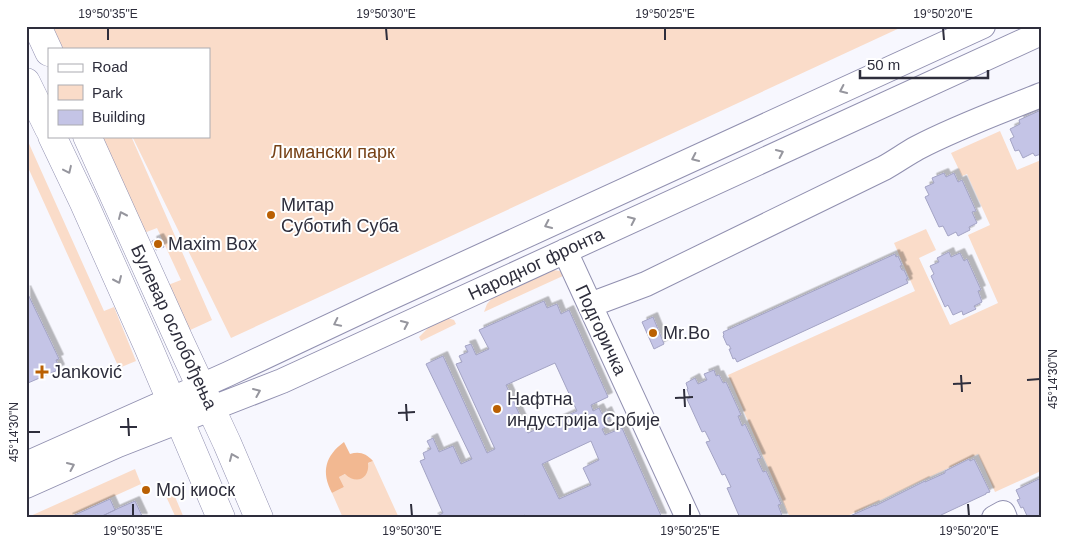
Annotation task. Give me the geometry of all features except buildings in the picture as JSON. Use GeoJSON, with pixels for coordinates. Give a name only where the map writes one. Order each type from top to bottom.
{"type":"FeatureCollection","features":[{"type":"Feature","properties":{"kind":"main road"},"geometry":{"type":"LineString","coordinates":[[37,26],[48,50]]}},
{"type":"Feature","properties":{"kind":"main road"},"geometry":{"type":"LineString","coordinates":[[26,82],[48,128]]}},
{"type":"Feature","properties":{"kind":"main road","name":"Булевар ослобођења"},"geometry":{"type":"LineString","coordinates":[[53,138],[147,344],[221,518]]}},
{"type":"Feature","properties":{"kind":"main road","name":"Булевар ослобођења"},"geometry":{"type":"LineString","coordinates":[[88,138],[260,518]]}},
{"type":"Feature","properties":{"kind":"street","name":"Народног фронта"},"geometry":{"type":"LineString","coordinates":[[26,464],[175,411],[206,398],[390,298],[983,26]]}},
{"type":"Feature","properties":{"kind":"street","name":"Народног фронта"},"geometry":{"type":"LineString","coordinates":[[206,398],[282,381],[1041,33]]}},
{"type":"Feature","properties":{"kind":"street"},"geometry":{"type":"LineString","coordinates":[[590,305],[646,284],[884,168],[915,149],[983,118],[1041,95]]}},
{"type":"Feature","properties":{"kind":"street","name":"Подгоричка"},"geometry":{"type":"LineString","coordinates":[[565,251],[688,518]]}},
{"type":"Feature","properties":{"kind":"street","name":"Народног фронта"},"geometry":{"type":"LineString","coordinates":[[26,486],[118,445],[175,411]]}},
{"type":"Feature","properties":{"kind":"street"},"geometry":{"type":"LineString","coordinates":[[994,518],[1004,513],[1006,518]]}},
{"type":"Feature","properties":{"kind":"green space","name":"Лимански парк"},"geometry":{"type":"Polygon","coordinates":[[[50,26],[904,26],[231,338],[133,138],[210,138],[210,48],[60,48],[50,26]]]}},
{"type":"Feature","properties":{"kind":"green space"},"geometry":{"type":"Polygon","coordinates":[[[1000,131],[1017,170],[1041,160],[1041,471],[995,492],[978,454],[843,518],[790,518],[728,375],[915,291],[894,243],[926,229],[936,250],[919,258],[950,325],[998,303],[968,235],[990,225],[967,174],[962,176],[951,153],[1000,131]]]}},
{"type":"Feature","properties":{"kind":"green space"},"geometry":{"type":"Polygon","coordinates":[[[26,137],[104,311],[114,307],[136,361],[119,368],[26,163],[26,137]]]}},
{"type":"Feature","properties":{"kind":"green space"},"geometry":{"type":"Polygon","coordinates":[[[101,138],[132,138],[212,320],[188,331],[168,285],[181,280],[157,228],[144,233],[101,138]]]}},
{"type":"Feature","properties":{"kind":"green space"},"geometry":{"type":"Polygon","coordinates":[[[553,270],[560,271],[565,275],[484,312],[487,304],[494,296],[553,270]]]}},
{"type":"Feature","properties":{"kind":"green space"},"geometry":{"type":"Polygon","coordinates":[[[448,318],[454,320],[456,324],[421,341],[419,337],[433,323],[448,318]]]}},
{"type":"Feature","properties":{"kind":"green space"},"geometry":{"type":"Polygon","coordinates":[[[373,461],[399,518],[343,518],[332,493],[344,487],[339,477],[373,461]]]}},
{"type":"Feature","properties":{"kind":"green space"},"geometry":{"type":"Polygon","coordinates":[[[135,469],[141,484],[66,518],[26,518],[135,469]]]}},
{"type":"Feature","properties":{"kind":"green space"},"geometry":{"type":"Polygon","coordinates":[[[170,485],[184,518],[176,518],[164,492],[170,485]]]}},
{"type":"Feature","properties":{"kind":"shaded area"},"geometry":{"type":"Polygon","coordinates":[[[344,442],[350,454],[362,453],[373,461],[368,463],[367,473],[361,479],[354,479],[345,474],[339,477],[344,487],[332,493],[327,478],[327,465],[333,453],[344,442]]]}},
{"type":"Feature","properties":{"kind":"place","name":"Митар Суботић Суба"},"geometry":{"type":"Point","coordinates":[271,215]}},
{"type":"Feature","properties":{"kind":"place","name":"Maxim Box"},"geometry":{"type":"Point","coordinates":[158,244]}},
{"type":"Feature","properties":{"kind":"place","name":"Mr.Bo"},"geometry":{"type":"Point","coordinates":[653,333]}},
{"type":"Feature","properties":{"kind":"place","name":"Janković"},"geometry":{"type":"Point","coordinates":[42,372]}},
{"type":"Feature","properties":{"kind":"place","name":"Нафтна индустрија Србије"},"geometry":{"type":"Point","coordinates":[497,409]}},
{"type":"Feature","properties":{"kind":"place","name":"Мој киоск"},"geometry":{"type":"Point","coordinates":[146,490]}}]}
